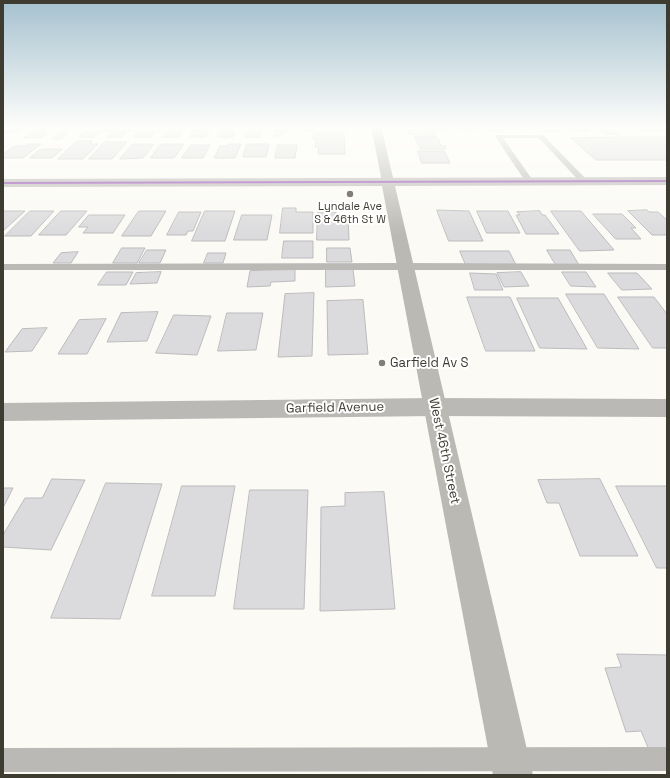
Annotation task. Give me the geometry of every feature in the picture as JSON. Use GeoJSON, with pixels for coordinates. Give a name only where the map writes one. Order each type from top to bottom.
{"type":"FeatureCollection","features":[{"type":"Feature","properties":{"kind":"main road","name":"West 46th Street"},"geometry":{"type":"LineString","coordinates":[[388,182],[404,266],[511,767]]}},
{"type":"Feature","properties":{"kind":"main road"},"geometry":{"type":"LineString","coordinates":[[3,183],[667,182]]}},
{"type":"Feature","properties":{"kind":"street","name":"West 46th Street"},"geometry":{"type":"LineString","coordinates":[[384,162],[388,182]]}},
{"type":"Feature","properties":{"kind":"street","name":"Garfield Avenue"},"geometry":{"type":"LineString","coordinates":[[3,412],[435,407],[667,408]]}},
{"type":"Feature","properties":{"kind":"lane"},"geometry":{"type":"LineString","coordinates":[[516,162],[530,182]]}},
{"type":"Feature","properties":{"kind":"lane"},"geometry":{"type":"LineString","coordinates":[[566,162],[585,182]]}},
{"type":"Feature","properties":{"kind":"lane"},"geometry":{"type":"LineString","coordinates":[[3,267],[404,266],[667,268]]}},
{"type":"Feature","properties":{"kind":"lane"},"geometry":{"type":"LineString","coordinates":[[3,760],[511,767],[667,759]]}},
{"type":"Feature","properties":{"kind":"building"},"geometry":{"type":"Polygon","coordinates":[[[422,162],[450,163],[422,163],[422,162]]]}},
{"type":"Feature","properties":{"kind":"building"},"geometry":{"type":"Polygon","coordinates":[[[283,208],[296,208],[296,212],[313,212],[313,233],[280,233],[283,208]]]}},
{"type":"Feature","properties":{"kind":"building"},"geometry":{"type":"Polygon","coordinates":[[[437,210],[469,211],[483,241],[449,241],[437,210]]]}},
{"type":"Feature","properties":{"kind":"building"},"geometry":{"type":"Polygon","coordinates":[[[647,210],[649,212],[658,212],[667,220],[667,235],[652,235],[628,211],[647,210]]]}},
{"type":"Feature","properties":{"kind":"building"},"geometry":{"type":"Polygon","coordinates":[[[3,211],[25,211],[3,231],[3,211]]]}},
{"type":"Feature","properties":{"kind":"building"},"geometry":{"type":"Polygon","coordinates":[[[30,211],[54,211],[31,236],[5,236],[30,211]]]}},
{"type":"Feature","properties":{"kind":"building"},"geometry":{"type":"Polygon","coordinates":[[[61,211],[87,211],[66,235],[39,235],[61,211]]]}},
{"type":"Feature","properties":{"kind":"building"},"geometry":{"type":"Polygon","coordinates":[[[139,211],[166,211],[151,236],[122,236],[139,211]]]}},
{"type":"Feature","properties":{"kind":"building"},"geometry":{"type":"Polygon","coordinates":[[[205,211],[235,211],[225,241],[192,241],[205,211]]]}},
{"type":"Feature","properties":{"kind":"building"},"geometry":{"type":"Polygon","coordinates":[[[477,211],[508,211],[520,233],[487,233],[477,211]]]}},
{"type":"Feature","properties":{"kind":"building"},"geometry":{"type":"Polygon","coordinates":[[[540,211],[542,215],[545,215],[559,234],[526,234],[516,215],[520,215],[517,212],[540,211]]]}},
{"type":"Feature","properties":{"kind":"building"},"geometry":{"type":"Polygon","coordinates":[[[551,211],[581,211],[614,250],[580,251],[551,211]]]}},
{"type":"Feature","properties":{"kind":"building"},"geometry":{"type":"Polygon","coordinates":[[[179,212],[201,212],[193,231],[188,231],[186,235],[167,235],[179,212]]]}},
{"type":"Feature","properties":{"kind":"building"},"geometry":{"type":"Polygon","coordinates":[[[318,212],[336,212],[336,216],[348,216],[349,240],[317,240],[318,212]]]}},
{"type":"Feature","properties":{"kind":"building"},"geometry":{"type":"Polygon","coordinates":[[[593,214],[622,214],[636,228],[631,228],[641,239],[616,239],[593,214]]]}},
{"type":"Feature","properties":{"kind":"building"},"geometry":{"type":"Polygon","coordinates":[[[89,215],[125,215],[113,233],[83,233],[88,227],[79,227],[89,215]]]}},
{"type":"Feature","properties":{"kind":"building"},"geometry":{"type":"Polygon","coordinates":[[[242,215],[272,215],[267,240],[234,240],[242,215]]]}},
{"type":"Feature","properties":{"kind":"building"},"geometry":{"type":"Polygon","coordinates":[[[284,241],[313,241],[313,258],[282,258],[284,241]]]}},
{"type":"Feature","properties":{"kind":"building"},"geometry":{"type":"Polygon","coordinates":[[[122,248],[145,248],[137,263],[113,263],[122,248]]]}},
{"type":"Feature","properties":{"kind":"building"},"geometry":{"type":"Polygon","coordinates":[[[327,248],[350,248],[352,262],[327,262],[327,248]]]}},
{"type":"Feature","properties":{"kind":"building"},"geometry":{"type":"Polygon","coordinates":[[[147,250],[166,250],[160,263],[139,263],[147,250]]]}},
{"type":"Feature","properties":{"kind":"building"},"geometry":{"type":"Polygon","coordinates":[[[547,250],[570,250],[579,265],[556,265],[547,250]]]}},
{"type":"Feature","properties":{"kind":"building"},"geometry":{"type":"Polygon","coordinates":[[[460,251],[509,251],[516,265],[466,265],[460,251]]]}},
{"type":"Feature","properties":{"kind":"building"},"geometry":{"type":"Polygon","coordinates":[[[78,252],[71,263],[53,263],[61,253],[78,252]]]}},
{"type":"Feature","properties":{"kind":"building"},"geometry":{"type":"Polygon","coordinates":[[[208,253],[226,253],[223,263],[204,263],[208,253]]]}},
{"type":"Feature","properties":{"kind":"building"},"geometry":{"type":"Polygon","coordinates":[[[326,269],[353,269],[355,286],[326,287],[326,269]]]}},
{"type":"Feature","properties":{"kind":"building"},"geometry":{"type":"Polygon","coordinates":[[[295,270],[295,281],[271,282],[270,286],[247,287],[250,271],[295,270]]]}},
{"type":"Feature","properties":{"kind":"building"},"geometry":{"type":"Polygon","coordinates":[[[107,272],[133,272],[126,285],[98,285],[107,272]]]}},
{"type":"Feature","properties":{"kind":"building"},"geometry":{"type":"Polygon","coordinates":[[[161,272],[157,283],[130,284],[136,273],[161,272]]]}},
{"type":"Feature","properties":{"kind":"building"},"geometry":{"type":"Polygon","coordinates":[[[521,272],[529,286],[504,287],[497,273],[521,272]]]}},
{"type":"Feature","properties":{"kind":"building"},"geometry":{"type":"Polygon","coordinates":[[[562,272],[586,272],[596,287],[571,286],[562,272]]]}},
{"type":"Feature","properties":{"kind":"building"},"geometry":{"type":"Polygon","coordinates":[[[470,273],[496,274],[503,290],[475,290],[470,273]]]}},
{"type":"Feature","properties":{"kind":"building"},"geometry":{"type":"Polygon","coordinates":[[[608,273],[637,273],[652,289],[622,290],[608,273]]]}},
{"type":"Feature","properties":{"kind":"building"},"geometry":{"type":"Polygon","coordinates":[[[314,293],[312,356],[278,357],[285,294],[314,293]]]}},
{"type":"Feature","properties":{"kind":"building"},"geometry":{"type":"Polygon","coordinates":[[[566,294],[604,294],[639,349],[598,348],[566,294]]]}},
{"type":"Feature","properties":{"kind":"building"},"geometry":{"type":"Polygon","coordinates":[[[467,297],[510,297],[535,351],[486,351],[467,297]]]}},
{"type":"Feature","properties":{"kind":"building"},"geometry":{"type":"Polygon","coordinates":[[[618,297],[654,297],[667,314],[667,348],[653,348],[618,297]]]}},
{"type":"Feature","properties":{"kind":"building"},"geometry":{"type":"Polygon","coordinates":[[[517,298],[558,298],[587,349],[540,348],[517,298]]]}},
{"type":"Feature","properties":{"kind":"building"},"geometry":{"type":"Polygon","coordinates":[[[363,300],[368,354],[328,355],[327,301],[363,300]]]}},
{"type":"Feature","properties":{"kind":"building"},"geometry":{"type":"Polygon","coordinates":[[[158,312],[147,341],[107,342],[121,313],[158,312]]]}},
{"type":"Feature","properties":{"kind":"building"},"geometry":{"type":"Polygon","coordinates":[[[227,313],[263,313],[256,350],[218,351],[227,313]]]}},
{"type":"Feature","properties":{"kind":"building"},"geometry":{"type":"Polygon","coordinates":[[[174,315],[211,316],[197,355],[156,353],[174,315]]]}},
{"type":"Feature","properties":{"kind":"building"},"geometry":{"type":"Polygon","coordinates":[[[106,319],[87,354],[58,354],[79,320],[106,319]]]}},
{"type":"Feature","properties":{"kind":"building"},"geometry":{"type":"Polygon","coordinates":[[[47,328],[32,351],[5,352],[22,329],[47,328]]]}},
{"type":"Feature","properties":{"kind":"building"},"geometry":{"type":"Polygon","coordinates":[[[52,479],[85,480],[51,550],[3,547],[3,535],[25,498],[42,498],[52,479]]]}},
{"type":"Feature","properties":{"kind":"building"},"geometry":{"type":"Polygon","coordinates":[[[600,479],[638,556],[580,556],[559,503],[547,503],[538,480],[600,479]]]}},
{"type":"Feature","properties":{"kind":"building"},"geometry":{"type":"Polygon","coordinates":[[[106,483],[162,484],[120,619],[51,618],[106,483]]]}},
{"type":"Feature","properties":{"kind":"building"},"geometry":{"type":"Polygon","coordinates":[[[182,486],[235,486],[215,596],[152,596],[182,486]]]}},
{"type":"Feature","properties":{"kind":"building"},"geometry":{"type":"Polygon","coordinates":[[[616,486],[667,486],[667,568],[657,568],[616,486]]]}},
{"type":"Feature","properties":{"kind":"building"},"geometry":{"type":"Polygon","coordinates":[[[3,488],[13,488],[3,508],[3,488]]]}},
{"type":"Feature","properties":{"kind":"building"},"geometry":{"type":"Polygon","coordinates":[[[250,490],[308,490],[304,609],[234,609],[250,490]]]}},
{"type":"Feature","properties":{"kind":"building"},"geometry":{"type":"Polygon","coordinates":[[[384,492],[395,609],[320,611],[321,507],[345,506],[345,493],[384,492]]]}},
{"type":"Feature","properties":{"kind":"building"},"geometry":{"type":"Polygon","coordinates":[[[617,654],[667,655],[667,752],[650,752],[641,731],[626,732],[605,668],[621,667],[617,654]]]}},
{"type":"Feature","properties":{"kind":"transit line"},"geometry":{"type":"LineString","coordinates":[[3,183],[667,181]]}},
{"type":"Feature","properties":{"kind":"place","name":"Lyndale Ave S & 46th St W"},"geometry":{"type":"Point","coordinates":[350,194]}},
{"type":"Feature","properties":{"kind":"place","name":"Garfield Av S"},"geometry":{"type":"Point","coordinates":[382,363]}}]}
